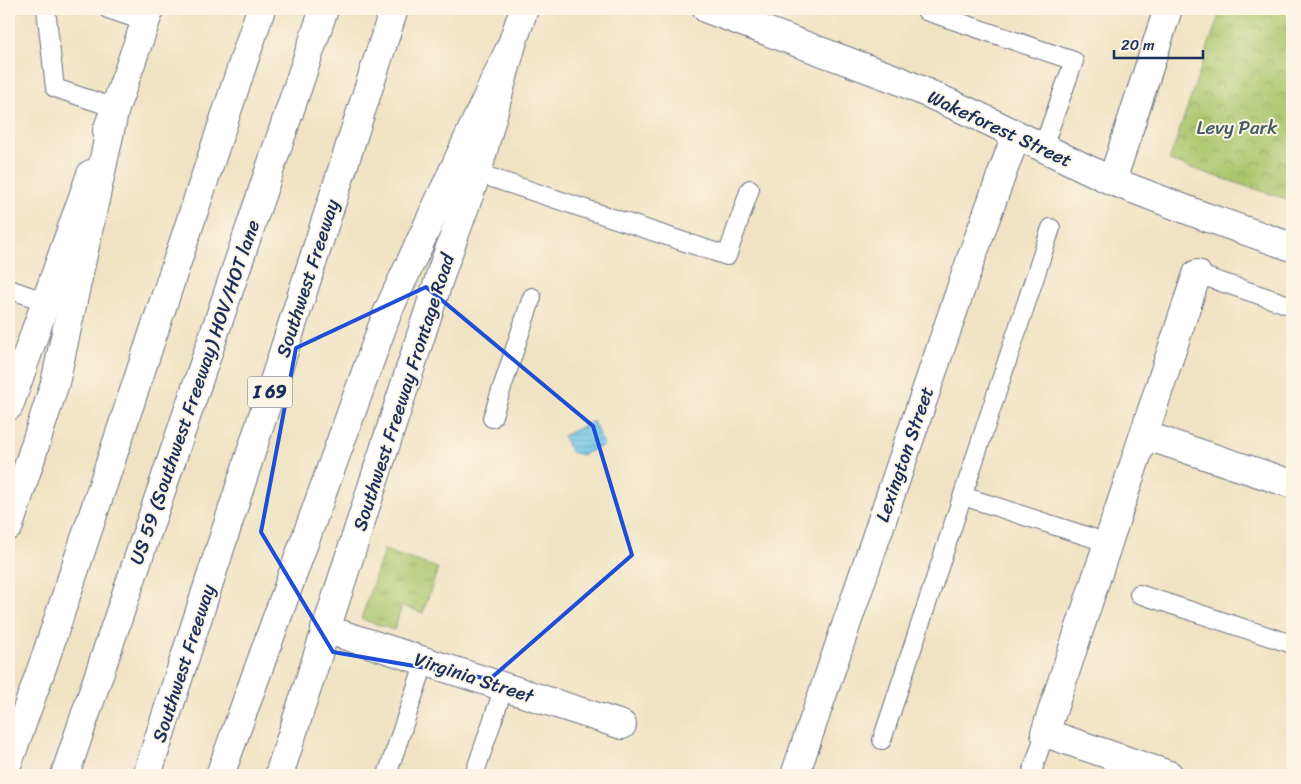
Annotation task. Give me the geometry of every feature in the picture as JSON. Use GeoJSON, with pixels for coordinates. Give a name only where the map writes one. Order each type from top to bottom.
{"type":"FeatureCollection","features":[{"type":"Feature","properties":{"kind":"main road"},"geometry":{"type":"LineString","coordinates":[[9,760],[48,649],[261,9]]}},
{"type":"Feature","properties":{"kind":"main road","name":"US 59 (Southwest Freeway) HOV/HOT lane"},"geometry":{"type":"LineString","coordinates":[[65,775],[324,9]]}},
{"type":"Feature","properties":{"kind":"main road","name":"Southwest Freeway"},"geometry":{"type":"LineString","coordinates":[[147,775],[394,9]]}},
{"type":"Feature","properties":{"kind":"main road","name":"Southwest Freeway Frontage Road"},"geometry":{"type":"LineString","coordinates":[[279,775],[443,267],[477,174],[512,44],[524,9]]}},
{"type":"Feature","properties":{"kind":"main road","name":"Wakeforest Street"},"geometry":{"type":"LineString","coordinates":[[707,9],[898,80],[1112,181],[1204,216],[1292,246]]}},
{"type":"Feature","properties":{"kind":"main road"},"geometry":{"type":"LineString","coordinates":[[1112,181],[1168,9]]}},
{"type":"Feature","properties":{"kind":"main road"},"geometry":{"type":"LineString","coordinates":[[9,406],[148,15]]}},
{"type":"Feature","properties":{"kind":"main road"},"geometry":{"type":"LineString","coordinates":[[220,775],[388,311],[512,44]]}},
{"type":"Feature","properties":{"kind":"main road"},"geometry":{"type":"LineString","coordinates":[[9,526],[55,383],[115,108]]}},
{"type":"Feature","properties":{"kind":"main road","name":"Lexington Street"},"geometry":{"type":"LineString","coordinates":[[795,775],[972,256],[1016,135]]}},
{"type":"Feature","properties":{"kind":"main road"},"geometry":{"type":"LineString","coordinates":[[1169,775],[1045,733],[1198,274]]}},
{"type":"Feature","properties":{"kind":"main road"},"geometry":{"type":"LineString","coordinates":[[1144,435],[1292,484]]}},
{"type":"Feature","properties":{"kind":"main road","name":"Virginia Street"},"geometry":{"type":"LineString","coordinates":[[325,629],[622,725]]}},
{"type":"Feature","properties":{"kind":"lane"},"geometry":{"type":"LineString","coordinates":[[46,9],[55,88],[115,108]]}},
{"type":"Feature","properties":{"kind":"lane"},"geometry":{"type":"LineString","coordinates":[[108,9],[148,15]]}},
{"type":"Feature","properties":{"kind":"lane"},"geometry":{"type":"LineString","coordinates":[[926,10],[1074,61],[1043,147]]}},
{"type":"Feature","properties":{"kind":"lane"},"geometry":{"type":"LineString","coordinates":[[477,174],[727,256],[750,189]]}},
{"type":"Feature","properties":{"kind":"lane"},"geometry":{"type":"LineString","coordinates":[[882,740],[1051,228]]}},
{"type":"Feature","properties":{"kind":"lane"},"geometry":{"type":"LineString","coordinates":[[1198,274],[1292,306]]}},
{"type":"Feature","properties":{"kind":"lane"},"geometry":{"type":"LineString","coordinates":[[9,289],[46,302]]}},
{"type":"Feature","properties":{"kind":"lane"},"geometry":{"type":"LineString","coordinates":[[492,418],[532,297]]}},
{"type":"Feature","properties":{"kind":"lane"},"geometry":{"type":"LineString","coordinates":[[963,496],[1108,543]]}},
{"type":"Feature","properties":{"kind":"lane"},"geometry":{"type":"LineString","coordinates":[[1139,594],[1292,644]]}},
{"type":"Feature","properties":{"kind":"lane"},"geometry":{"type":"LineString","coordinates":[[387,775],[425,661]]}},
{"type":"Feature","properties":{"kind":"lane"},"geometry":{"type":"LineString","coordinates":[[474,775],[504,687]]}},
{"type":"Feature","properties":{"kind":"lane"},"geometry":{"type":"LineString","coordinates":[[1031,775],[1045,733]]}},
{"type":"Feature","properties":{"kind":"highlighted area"},"geometry":{"type":"Polygon","coordinates":[[[426,287],[593,426],[632,555],[490,679],[333,652],[261,532],[296,348],[426,287]]]}},
{"type":"Feature","properties":{"kind":"green space","name":"Levy Park"},"geometry":{"type":"Polygon","coordinates":[[[1221,9],[1292,9],[1292,201],[1169,161],[1221,9]]]}},
{"type":"Feature","properties":{"kind":"green space"},"geometry":{"type":"Polygon","coordinates":[[[384,550],[438,568],[423,613],[402,606],[394,630],[361,619],[384,550]]]}},
{"type":"Feature","properties":{"kind":"water"},"geometry":{"type":"Polygon","coordinates":[[[593,421],[604,445],[582,455],[571,452],[563,436],[593,421]]]}}]}
